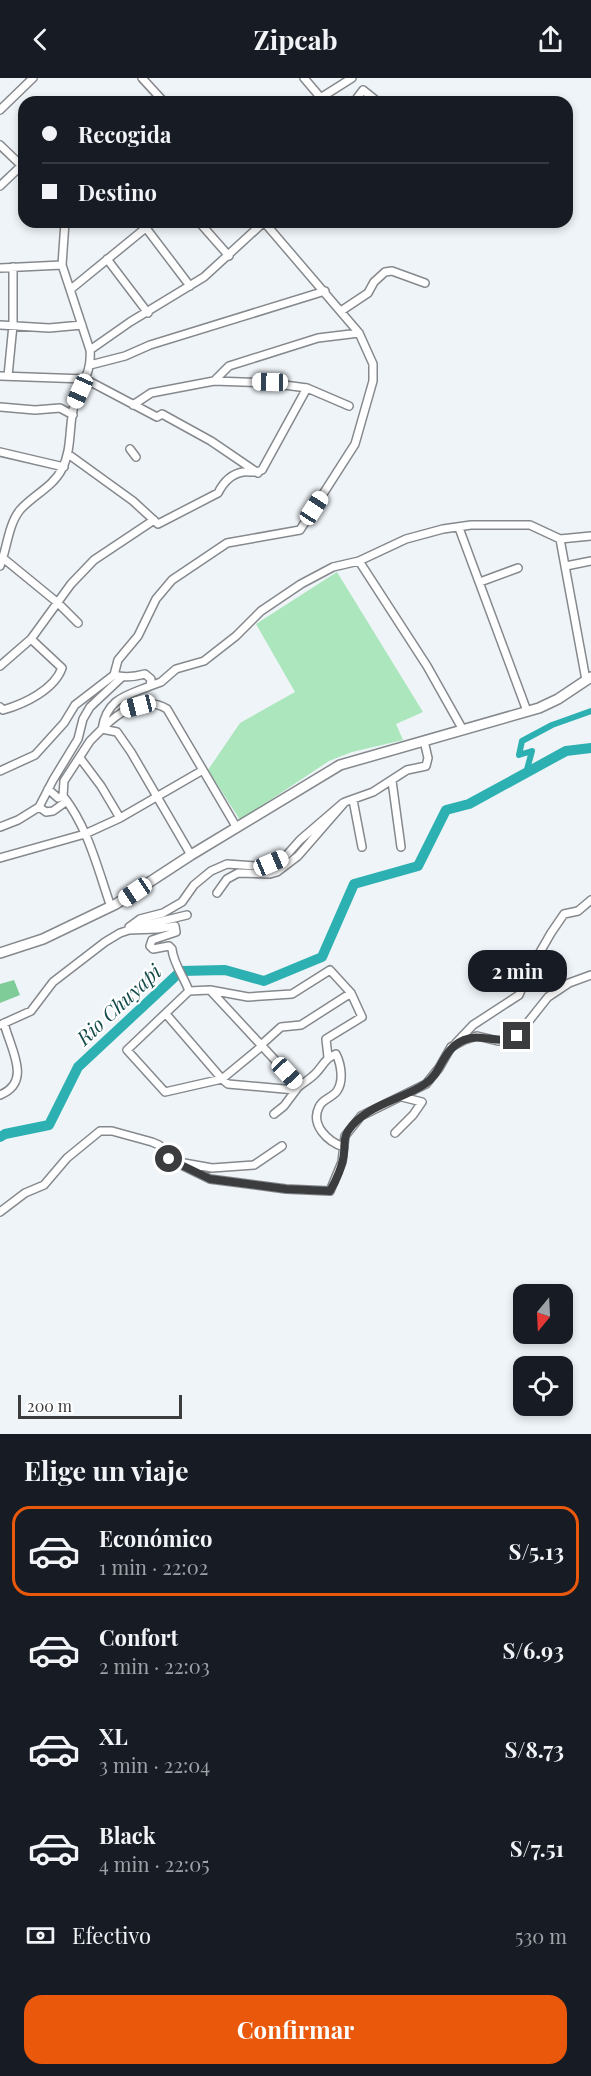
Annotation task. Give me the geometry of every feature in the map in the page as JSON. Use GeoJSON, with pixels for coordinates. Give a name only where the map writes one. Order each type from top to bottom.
{"type":"FeatureCollection","features":[{"type":"Feature","properties":{"kind":"main road"},"geometry":{"type":"LineString","coordinates":[[0,953],[43,939],[111,907],[191,855],[340,765],[540,708],[589,679]]}},
{"type":"Feature","properties":{"kind":"street"},"geometry":{"type":"LineString","coordinates":[[0,110],[33,78]]}},
{"type":"Feature","properties":{"kind":"street"},"geometry":{"type":"LineString","coordinates":[[142,78],[158,96]]}},
{"type":"Feature","properties":{"kind":"street"},"geometry":{"type":"LineString","coordinates":[[304,78],[315,96]]}},
{"type":"Feature","properties":{"kind":"street"},"geometry":{"type":"LineString","coordinates":[[323,96],[352,78]]}},
{"type":"Feature","properties":{"kind":"street"},"geometry":{"type":"LineString","coordinates":[[358,96],[363,90],[370,96]]}},
{"type":"Feature","properties":{"kind":"street"},"geometry":{"type":"LineString","coordinates":[[0,145],[18,162]]}},
{"type":"Feature","properties":{"kind":"street"},"geometry":{"type":"LineString","coordinates":[[0,186],[18,171]]}},
{"type":"Feature","properties":{"kind":"street"},"geometry":{"type":"LineString","coordinates":[[0,566],[15,517],[22,508],[48,487],[64,467],[75,403],[90,365],[90,350],[62,265],[65,228]]}},
{"type":"Feature","properties":{"kind":"street"},"geometry":{"type":"LineString","coordinates":[[71,289],[146,228],[190,286]]}},
{"type":"Feature","properties":{"kind":"street"},"geometry":{"type":"LineString","coordinates":[[204,228],[229,256]]}},
{"type":"Feature","properties":{"kind":"street"},"geometry":{"type":"LineString","coordinates":[[90,350],[130,322],[190,286],[229,256],[258,228]]}},
{"type":"Feature","properties":{"kind":"street"},"geometry":{"type":"LineString","coordinates":[[0,771],[35,755],[64,723],[75,705],[114,675],[117,660],[138,636],[156,599],[172,580],[227,543],[300,530],[355,444],[373,381],[373,364],[359,333],[269,228]]}},
{"type":"Feature","properties":{"kind":"street"},"geometry":{"type":"LineString","coordinates":[[106,259],[148,313]]}},
{"type":"Feature","properties":{"kind":"street"},"geometry":{"type":"LineString","coordinates":[[0,268],[62,265]]}},
{"type":"Feature","properties":{"kind":"street"},"geometry":{"type":"LineString","coordinates":[[13,267],[13,325],[4,376],[85,379],[157,417],[162,414],[211,441],[258,473]]}},
{"type":"Feature","properties":{"kind":"street"},"geometry":{"type":"LineString","coordinates":[[341,311],[368,293],[374,282],[385,272],[392,271],[425,283]]}},
{"type":"Feature","properties":{"kind":"street"},"geometry":{"type":"LineString","coordinates":[[90,365],[125,356],[150,345],[325,291]]}},
{"type":"Feature","properties":{"kind":"street"},"geometry":{"type":"LineString","coordinates":[[0,325],[50,328],[82,325]]}},
{"type":"Feature","properties":{"kind":"street"},"geometry":{"type":"LineString","coordinates":[[214,381],[229,366],[318,338],[359,333]]}},
{"type":"Feature","properties":{"kind":"street"},"geometry":{"type":"LineString","coordinates":[[133,405],[151,393],[214,381],[270,382],[307,388],[349,406]]}},
{"type":"Feature","properties":{"kind":"street"},"geometry":{"type":"LineString","coordinates":[[68,454],[133,501],[158,524],[185,508],[218,493],[223,483],[232,476],[242,472],[258,473],[262,470],[307,388]]}},
{"type":"Feature","properties":{"kind":"street"},"geometry":{"type":"LineString","coordinates":[[0,407],[35,410],[60,408],[73,414]]}},
{"type":"Feature","properties":{"kind":"street"},"geometry":{"type":"LineString","coordinates":[[130,449],[136,457]]}},
{"type":"Feature","properties":{"kind":"street"},"geometry":{"type":"LineString","coordinates":[[0,452],[64,467]]}},
{"type":"Feature","properties":{"kind":"street"},"geometry":{"type":"LineString","coordinates":[[0,666],[32,639],[71,584],[94,560],[153,520]]}},
{"type":"Feature","properties":{"kind":"street"},"geometry":{"type":"LineString","coordinates":[[102,729],[104,717],[112,704],[125,695],[161,682],[176,669],[204,661],[236,636],[261,611],[301,584],[333,567],[359,561],[406,539],[443,529],[471,525],[530,525],[560,539],[591,536]]}},
{"type":"Feature","properties":{"kind":"street"},"geometry":{"type":"LineString","coordinates":[[459,528],[527,711]]}},
{"type":"Feature","properties":{"kind":"street"},"geometry":{"type":"LineString","coordinates":[[0,534],[10,536]]}},
{"type":"Feature","properties":{"kind":"street"},"geometry":{"type":"LineString","coordinates":[[560,539],[589,679]]}},
{"type":"Feature","properties":{"kind":"street"},"geometry":{"type":"LineString","coordinates":[[3,558],[58,603],[78,623]]}},
{"type":"Feature","properties":{"kind":"street"},"geometry":{"type":"LineString","coordinates":[[359,561],[427,666],[463,730]]}},
{"type":"Feature","properties":{"kind":"street"},"geometry":{"type":"LineString","coordinates":[[566,566],[591,561]]}},
{"type":"Feature","properties":{"kind":"street"},"geometry":{"type":"LineString","coordinates":[[480,582],[518,568]]}},
{"type":"Feature","properties":{"kind":"street"},"geometry":{"type":"LineString","coordinates":[[0,707],[3,710],[25,702],[60,674],[62,668],[32,639]]}},
{"type":"Feature","properties":{"kind":"street"},"geometry":{"type":"LineString","coordinates":[[114,675],[132,678],[146,674],[151,679],[150,686]]}},
{"type":"Feature","properties":{"kind":"street"},"geometry":{"type":"LineString","coordinates":[[0,827],[18,820],[39,807],[78,739],[82,719],[90,707],[122,677]]}},
{"type":"Feature","properties":{"kind":"street"},"geometry":{"type":"LineString","coordinates":[[111,907],[85,834],[65,799],[64,781],[90,741],[124,709],[159,704],[167,710],[237,828]]}},
{"type":"Feature","properties":{"kind":"street"},"geometry":{"type":"LineString","coordinates":[[102,729],[117,732],[191,855]]}},
{"type":"Feature","properties":{"kind":"street"},"geometry":{"type":"LineString","coordinates":[[129,930],[129,927],[140,919],[163,913],[182,902],[194,885],[211,872],[227,864],[257,866],[284,858],[341,803],[373,792],[407,770],[426,765],[428,758],[424,741]]}},
{"type":"Feature","properties":{"kind":"street"},"geometry":{"type":"LineString","coordinates":[[80,758],[101,786],[120,818]]}},
{"type":"Feature","properties":{"kind":"street"},"geometry":{"type":"LineString","coordinates":[[0,858],[85,834],[157,798],[203,770]]}},
{"type":"Feature","properties":{"kind":"street"},"geometry":{"type":"LineString","coordinates":[[392,781],[402,847]]}},
{"type":"Feature","properties":{"kind":"street"},"geometry":{"type":"LineString","coordinates":[[48,789],[58,798],[65,799]]}},
{"type":"Feature","properties":{"kind":"street"},"geometry":{"type":"LineString","coordinates":[[39,807],[46,812],[53,811],[65,799]]}},
{"type":"Feature","properties":{"kind":"street"},"geometry":{"type":"LineString","coordinates":[[349,801],[362,847]]}},
{"type":"Feature","properties":{"kind":"street"},"geometry":{"type":"LineString","coordinates":[[217,893],[227,879],[238,873],[270,874],[277,872],[292,861],[349,801]]}},
{"type":"Feature","properties":{"kind":"street"},"geometry":{"type":"LineString","coordinates":[[0,1212],[25,1193],[44,1185],[67,1158],[100,1131],[112,1131],[159,1145],[169,1159],[210,1179],[286,1189],[330,1191],[342,1162],[345,1136],[362,1116],[426,1084],[439,1068],[446,1054],[473,1024],[519,995],[528,973],[564,914],[578,911],[591,900]]}},
{"type":"Feature","properties":{"kind":"street"},"geometry":{"type":"LineString","coordinates":[[0,1095],[11,1090],[16,1084],[19,1073],[2,1024],[31,1011],[53,982],[120,933],[187,915]]}},
{"type":"Feature","properties":{"kind":"street"},"geometry":{"type":"LineString","coordinates":[[129,930],[175,926],[177,932],[152,940],[150,946],[153,949],[169,946],[172,949],[172,957],[189,991]]}},
{"type":"Feature","properties":{"kind":"street"},"geometry":{"type":"LineString","coordinates":[[328,1057],[326,1039],[362,1017],[351,993],[330,970],[291,994],[248,997],[210,990],[189,991],[127,1050],[165,1092],[222,1079],[281,1027],[301,1025],[351,993]]}},
{"type":"Feature","properties":{"kind":"street"},"geometry":{"type":"LineString","coordinates":[[455,1045],[477,1036],[498,1041],[517,1036],[548,997],[569,983],[591,975]]}},
{"type":"Feature","properties":{"kind":"street"},"geometry":{"type":"LineString","coordinates":[[210,990],[299,1086]]}},
{"type":"Feature","properties":{"kind":"street"},"geometry":{"type":"LineString","coordinates":[[166,1014],[228,1084],[290,1090],[315,1074],[328,1057],[336,1054],[340,1062],[340,1081],[337,1091],[323,1101],[317,1116],[320,1128],[327,1138],[336,1145],[344,1147]]}},
{"type":"Feature","properties":{"kind":"street"},"geometry":{"type":"LineString","coordinates":[[274,1114],[284,1106],[299,1086]]}},
{"type":"Feature","properties":{"kind":"street"},"geometry":{"type":"LineString","coordinates":[[395,1133],[422,1102],[402,1097]]}},
{"type":"Feature","properties":{"kind":"street"},"geometry":{"type":"LineString","coordinates":[[176,1162],[212,1168],[254,1165],[282,1146]]}},
{"type":"Feature","properties":{"kind":"green space"},"geometry":{"type":"Polygon","coordinates":[[[337,572],[423,712],[396,724],[403,740],[352,752],[329,761],[240,820],[208,770],[240,723],[295,692],[256,624],[337,572]]]}},
{"type":"Feature","properties":{"kind":"green space"},"geometry":{"type":"Polygon","coordinates":[[[14,980],[20,995],[0,1003],[0,984],[14,980]]]}},
{"type":"Feature","properties":{"kind":"waterway"},"geometry":{"type":"LineString","coordinates":[[526,773],[532,751],[519,755],[522,741],[552,725],[591,711]]}},
{"type":"Feature","properties":{"kind":"waterway","name":"Rio Chuyapi"},"geometry":{"type":"LineString","coordinates":[[0,1137],[49,1125],[78,1067],[181,971],[225,970],[264,981],[322,957],[354,884],[418,866],[446,810],[469,804],[566,751],[591,748]]}},
{"type":"Feature","properties":{"kind":"route"},"geometry":{"type":"LineString","coordinates":[[169,1159],[210,1179],[286,1189],[330,1191],[345,1152],[345,1136],[362,1116],[426,1084],[439,1068],[451,1047],[464,1040],[477,1036],[498,1041],[517,1036]]}}]}
